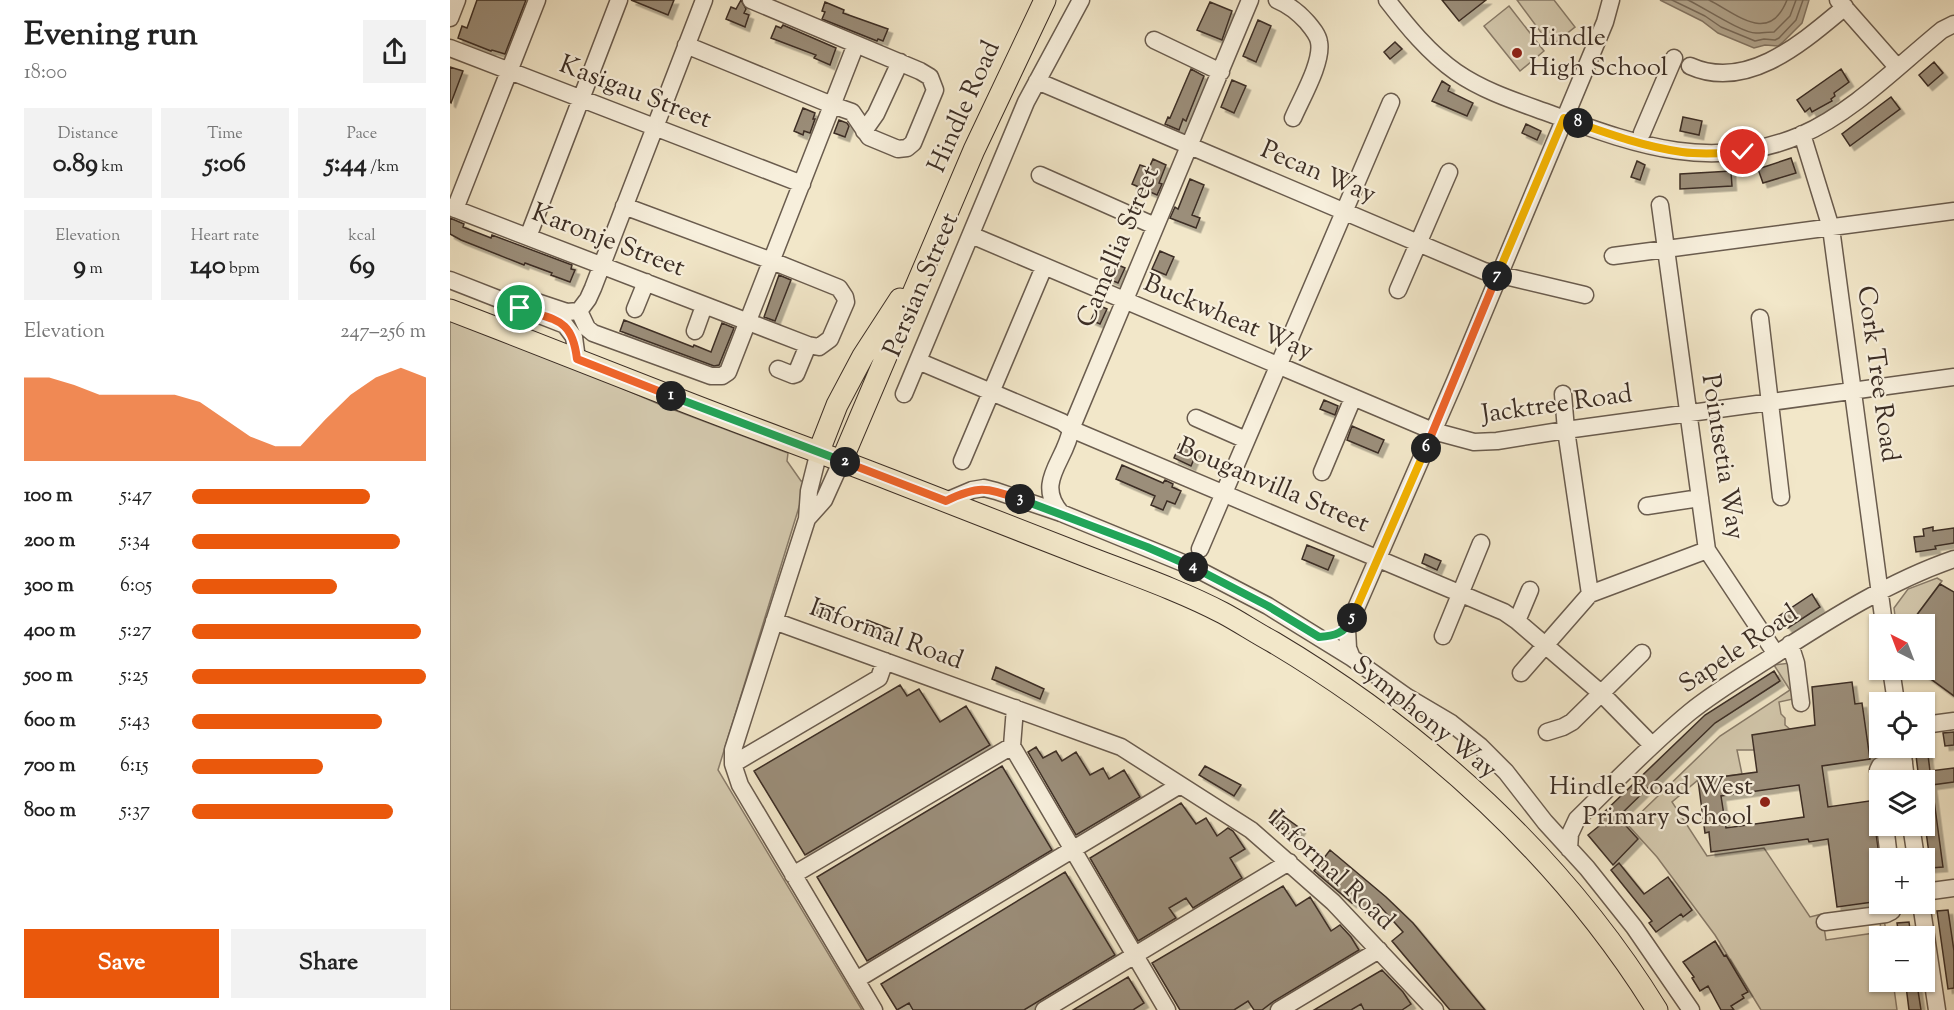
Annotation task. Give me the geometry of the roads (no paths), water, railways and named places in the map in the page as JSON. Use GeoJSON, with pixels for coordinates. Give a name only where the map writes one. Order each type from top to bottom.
{"type":"FeatureCollection","features":[{"type":"Feature","properties":{"kind":"main road","name":"Hindle Road"},"geometry":{"type":"LineString","coordinates":[[842,460],[978,140],[1045,0]]}},
{"type":"Feature","properties":{"kind":"main road","name":"Hindle Road"},"geometry":{"type":"LineString","coordinates":[[819,452],[837,405],[863,356],[936,238]]}},
{"type":"Feature","properties":{"kind":"main road","name":"Symphony Way"},"geometry":{"type":"LineString","coordinates":[[450,310],[687,403],[842,460],[1156,583],[1224,613],[1319,670],[1368,703],[1456,774],[1523,839],[1588,913],[1623,958],[1657,1010]]}},
{"type":"Feature","properties":{"kind":"street"},"geometry":{"type":"LineString","coordinates":[[450,18],[457,0]]}},
{"type":"Feature","properties":{"kind":"street"},"geometry":{"type":"LineString","coordinates":[[452,208],[537,0]]}},
{"type":"Feature","properties":{"kind":"street"},"geometry":{"type":"LineString","coordinates":[[528,237],[620,0]]}},
{"type":"Feature","properties":{"kind":"street"},"geometry":{"type":"LineString","coordinates":[[508,302],[526,299],[567,312],[579,311],[588,299],[704,0]]}},
{"type":"Feature","properties":{"kind":"street"},"geometry":{"type":"LineString","coordinates":[[686,45],[852,112],[869,137],[898,149],[907,148],[913,143],[935,90],[935,86],[926,74],[752,0]]}},
{"type":"Feature","properties":{"kind":"street","name":"Persian Street"},"geometry":{"type":"LineString","coordinates":[[904,394],[1026,102],[1081,0]]}},
{"type":"Feature","properties":{"kind":"street","name":"Camellia Street"},"geometry":{"type":"LineString","coordinates":[[1060,513],[1052,500],[1050,485],[1054,471],[1069,440],[1071,429],[1250,0]]}},
{"type":"Feature","properties":{"kind":"street"},"geometry":{"type":"LineString","coordinates":[[1277,0],[1295,10],[1313,29],[1320,43],[1318,61],[1293,118]]}},
{"type":"Feature","properties":{"kind":"street"},"geometry":{"type":"LineString","coordinates":[[1387,0],[1420,39],[1455,71],[1499,95],[1640,143],[1683,153],[1711,154],[1743,152],[1774,145],[1823,123],[1847,107],[1948,27],[1954,14]]}},
{"type":"Feature","properties":{"kind":"street"},"geometry":{"type":"LineString","coordinates":[[1352,657],[1348,648],[1347,629],[1605,22],[1611,0]]}},
{"type":"Feature","properties":{"kind":"street"},"geometry":{"type":"LineString","coordinates":[[1690,66],[1710,73],[1725,73],[1767,63],[1793,49],[1841,4],[1897,67]]}},
{"type":"Feature","properties":{"kind":"street"},"geometry":{"type":"LineString","coordinates":[[1154,40],[1221,72]]}},
{"type":"Feature","properties":{"kind":"street"},"geometry":{"type":"LineString","coordinates":[[579,311],[587,328],[593,333],[717,377],[725,375],[730,369],[856,44]]}},
{"type":"Feature","properties":{"kind":"street","name":"Kasigau Street"},"geometry":{"type":"LineString","coordinates":[[450,48],[802,184]]}},
{"type":"Feature","properties":{"kind":"street"},"geometry":{"type":"LineString","coordinates":[[1642,133],[1674,58]]}},
{"type":"Feature","properties":{"kind":"street"},"geometry":{"type":"LineString","coordinates":[[864,131],[876,114],[900,62]]}},
{"type":"Feature","properties":{"kind":"street","name":"Pecan Way"},"geometry":{"type":"LineString","coordinates":[[1037,81],[1484,271],[1585,295]]}},
{"type":"Feature","properties":{"kind":"street"},"geometry":{"type":"LineString","coordinates":[[1200,549],[1391,102]]}},
{"type":"Feature","properties":{"kind":"street","name":"Cork Tree Road"},"geometry":{"type":"LineString","coordinates":[[1802,134],[1831,228],[1883,614]]}},
{"type":"Feature","properties":{"kind":"street"},"geometry":{"type":"LineString","coordinates":[[1398,290],[1449,172]]}},
{"type":"Feature","properties":{"kind":"street"},"geometry":{"type":"LineString","coordinates":[[1040,175],[1155,226]]}},
{"type":"Feature","properties":{"kind":"street","name":"Pointsetia Way"},"geometry":{"type":"LineString","coordinates":[[1660,205],[1707,550],[1796,663],[1801,703]]}},
{"type":"Feature","properties":{"kind":"street"},"geometry":{"type":"LineString","coordinates":[[624,206],[839,288],[846,302],[831,339],[819,347],[808,345],[796,374],[778,369]]}},
{"type":"Feature","properties":{"kind":"street","name":"Karonje Street"},"geometry":{"type":"LineString","coordinates":[[452,208],[808,345]]}},
{"type":"Feature","properties":{"kind":"street"},"geometry":{"type":"LineString","coordinates":[[1613,256],[1954,211]]}},
{"type":"Feature","properties":{"kind":"street","name":"Buckwheat Way"},"geometry":{"type":"LineString","coordinates":[[971,235],[1433,431]]}},
{"type":"Feature","properties":{"kind":"street"},"geometry":{"type":"LineString","coordinates":[[962,462],[1044,267]]}},
{"type":"Feature","properties":{"kind":"street"},"geometry":{"type":"LineString","coordinates":[[450,280],[565,325],[574,337],[577,359]]}},
{"type":"Feature","properties":{"kind":"street"},"geometry":{"type":"LineString","coordinates":[[635,309],[646,282]]}},
{"type":"Feature","properties":{"kind":"street"},"geometry":{"type":"LineString","coordinates":[[695,331],[704,306]]}},
{"type":"Feature","properties":{"kind":"street"},"geometry":{"type":"LineString","coordinates":[[1760,318],[1781,497]]}},
{"type":"Feature","properties":{"kind":"street","name":"Bouganvilla Street"},"geometry":{"type":"LineString","coordinates":[[918,361],[1062,422],[1071,429],[1504,612],[1602,694],[1652,745]]}},
{"type":"Feature","properties":{"kind":"street","name":"Jacktree Road"},"geometry":{"type":"LineString","coordinates":[[1433,431],[1474,442],[1497,441],[1954,377]]}},
{"type":"Feature","properties":{"kind":"street"},"geometry":{"type":"LineString","coordinates":[[1563,394],[1566,430],[1590,594]]}},
{"type":"Feature","properties":{"kind":"street"},"geometry":{"type":"LineString","coordinates":[[1322,472],[1353,398]]}},
{"type":"Feature","properties":{"kind":"street"},"geometry":{"type":"LineString","coordinates":[[1196,418],[1246,440]]}},
{"type":"Feature","properties":{"kind":"street","name":"Informal Road"},"geometry":{"type":"LineString","coordinates":[[733,764],[733,750],[807,519],[809,491],[819,452]]}},
{"type":"Feature","properties":{"kind":"street","name":"Informal Road"},"geometry":{"type":"LineString","coordinates":[[807,519],[824,500],[842,460]]}},
{"type":"Feature","properties":{"kind":"street"},"geometry":{"type":"LineString","coordinates":[[946,501],[970,491],[984,489],[996,491],[1147,547],[1215,577],[1268,606],[1352,657],[1407,697],[1439,715],[1469,736],[1506,772],[1634,927],[1692,1009]]}},
{"type":"Feature","properties":{"kind":"street"},"geometry":{"type":"LineString","coordinates":[[1647,506],[1700,498]]}},
{"type":"Feature","properties":{"kind":"street"},"geometry":{"type":"LineString","coordinates":[[1443,636],[1481,543]]}},
{"type":"Feature","properties":{"kind":"street"},"geometry":{"type":"LineString","coordinates":[[1521,673],[1590,594],[1707,550]]}},
{"type":"Feature","properties":{"kind":"street","name":"Sapele Road"},"geometry":{"type":"LineString","coordinates":[[1569,849],[1570,834],[1577,819],[1652,745],[1708,698],[1783,649],[1880,592],[1954,559]]}},
{"type":"Feature","properties":{"kind":"street"},"geometry":{"type":"LineString","coordinates":[[1517,621],[1530,590]]}},
{"type":"Feature","properties":{"kind":"street","name":"Informal Road"},"geometry":{"type":"LineString","coordinates":[[774,621],[1121,747],[1251,830],[1333,902],[1435,1010]]}},
{"type":"Feature","properties":{"kind":"street"},"geometry":{"type":"LineString","coordinates":[[1319,637],[1333,636],[1347,629]]}},
{"type":"Feature","properties":{"kind":"street"},"geometry":{"type":"LineString","coordinates":[[1547,732],[1568,725],[1642,653]]}},
{"type":"Feature","properties":{"kind":"street"},"geometry":{"type":"LineString","coordinates":[[874,1010],[740,785],[733,764],[879,678],[885,661]]}},
{"type":"Feature","properties":{"kind":"street"},"geometry":{"type":"LineString","coordinates":[[1015,708],[1012,746],[1167,1010]]}},
{"type":"Feature","properties":{"kind":"street"},"geometry":{"type":"LineString","coordinates":[[794,875],[1012,746]]}},
{"type":"Feature","properties":{"kind":"street"},"geometry":{"type":"LineString","coordinates":[[1878,770],[1880,766],[1895,758]]}},
{"type":"Feature","properties":{"kind":"street"},"geometry":{"type":"LineString","coordinates":[[856,980],[1180,785]]}},
{"type":"Feature","properties":{"kind":"street"},"geometry":{"type":"LineString","coordinates":[[1545,822],[1560,824],[1577,819]]}},
{"type":"Feature","properties":{"kind":"street"},"geometry":{"type":"LineString","coordinates":[[1044,1010],[1289,862]]}},
{"type":"Feature","properties":{"kind":"street"},"geometry":{"type":"LineString","coordinates":[[1935,891],[1954,888]]}},
{"type":"Feature","properties":{"kind":"street"},"geometry":{"type":"LineString","coordinates":[[1825,922],[1886,914]]}},
{"type":"Feature","properties":{"kind":"street"},"geometry":{"type":"LineString","coordinates":[[1923,914],[1936,1010]]}},
{"type":"Feature","properties":{"kind":"street"},"geometry":{"type":"LineString","coordinates":[[1280,1010],[1379,950]]}},
{"type":"Feature","properties":{"kind":"water"},"geometry":{"type":"Polygon","coordinates":[[[1660,0],[1809,0],[1802,23],[1783,42],[1778,46],[1765,45],[1754,48],[1718,33],[1702,21],[1660,0]]]}},
{"type":"Feature","properties":{"kind":"place","name":"Hindle High School"},"geometry":{"type":"Point","coordinates":[1517,53]}},
{"type":"Feature","properties":{"kind":"place","name":"Hindle Road West Primary School"},"geometry":{"type":"Point","coordinates":[1765,802]}}]}
